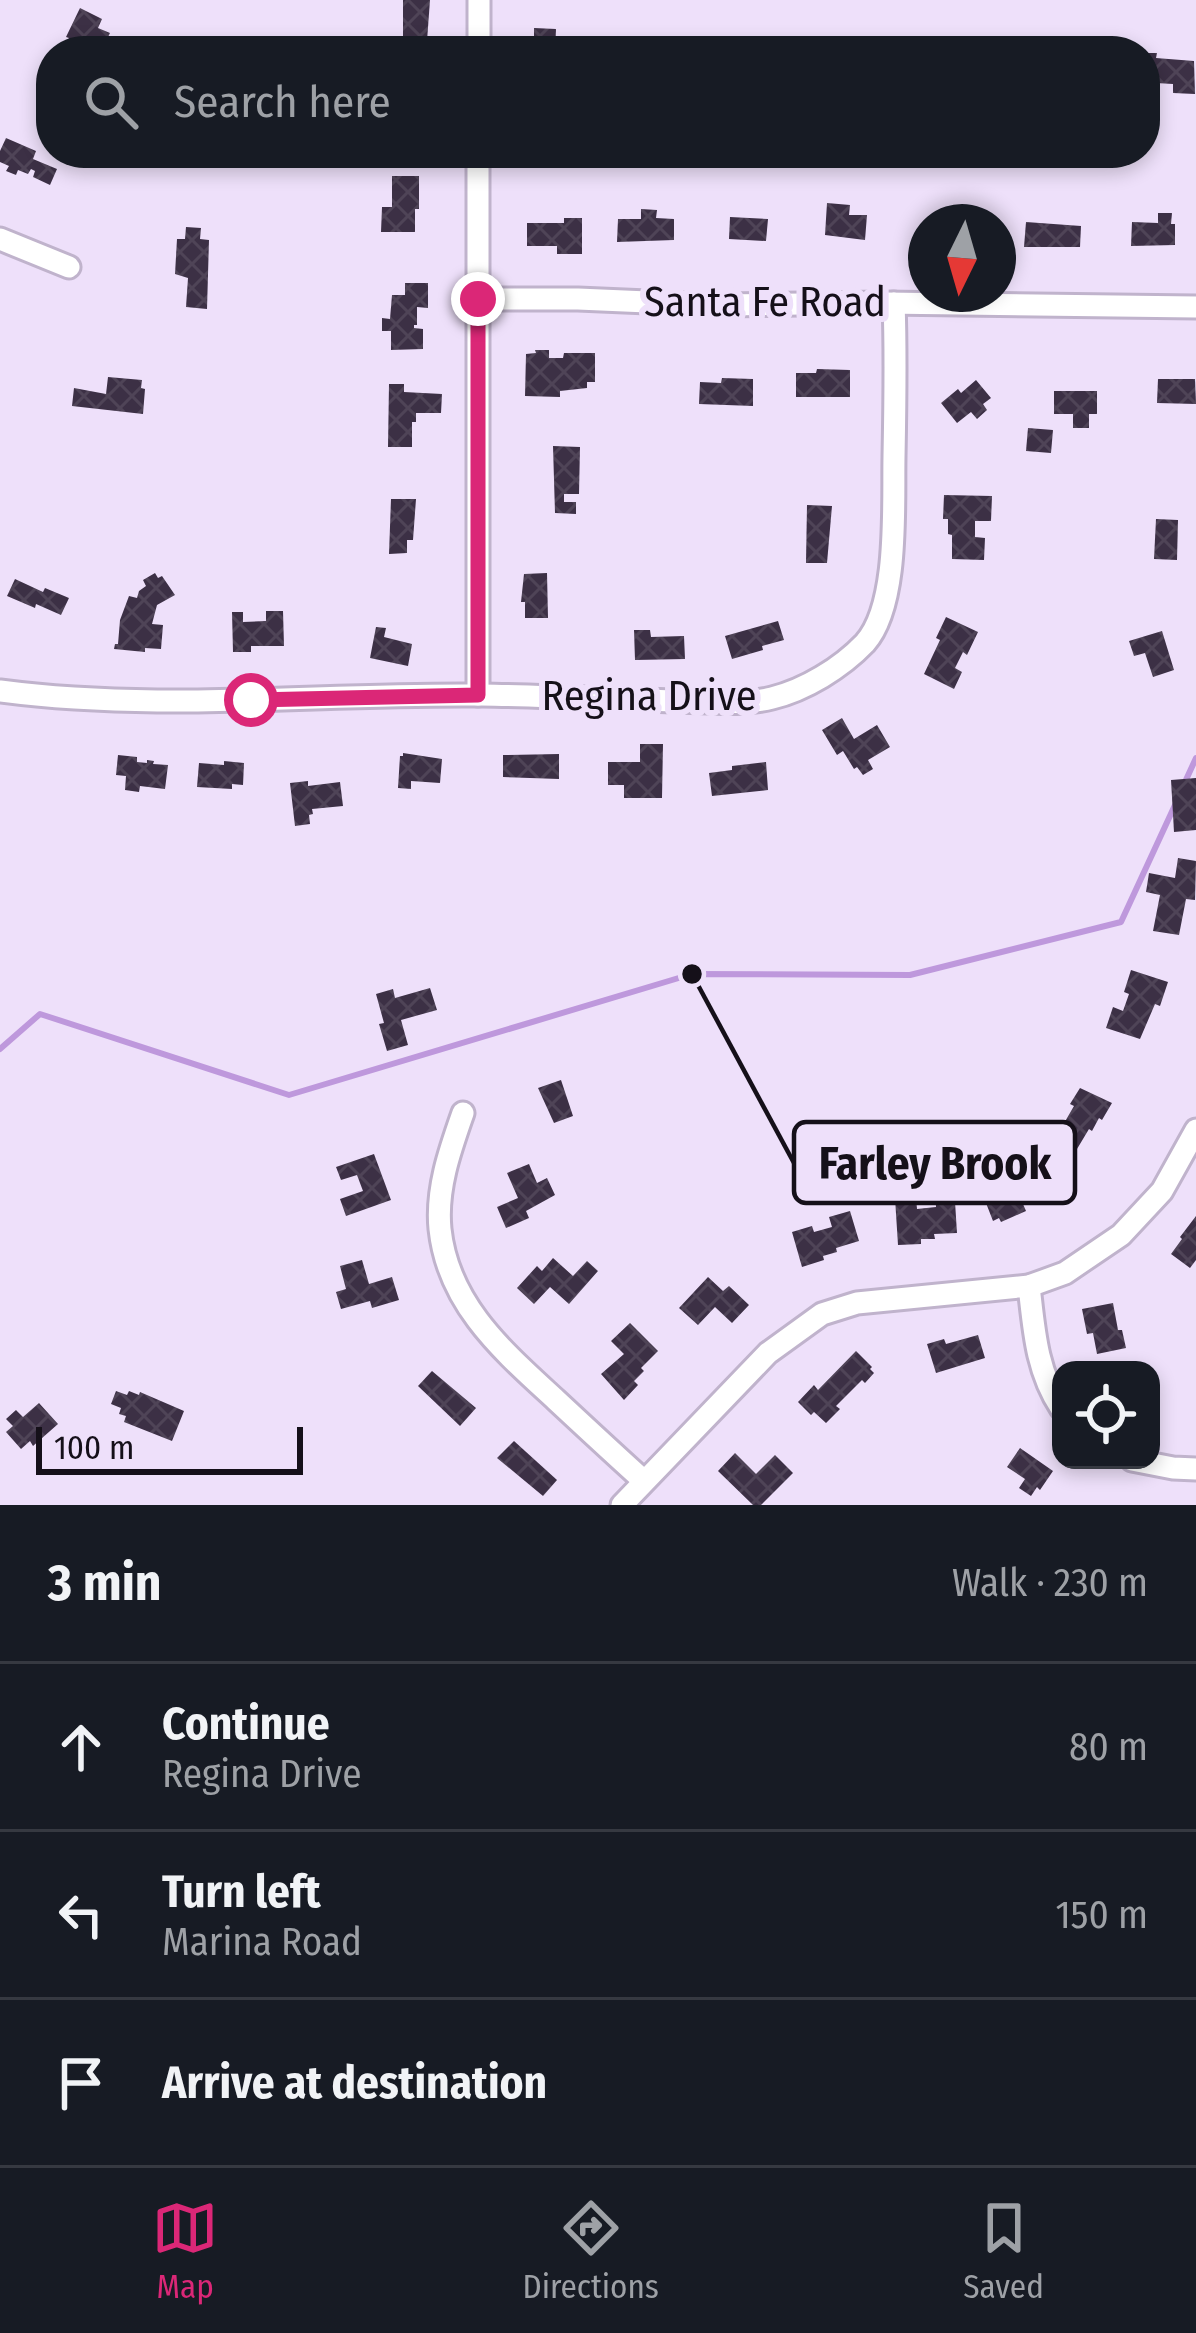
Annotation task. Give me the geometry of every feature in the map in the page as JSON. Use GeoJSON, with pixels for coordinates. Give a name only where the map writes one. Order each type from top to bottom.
{"type":"FeatureCollection","features":[{"type":"Feature","properties":{"kind":"street"},"geometry":{"type":"LineString","coordinates":[[478,0],[478,36]]}},
{"type":"Feature","properties":{"kind":"street"},"geometry":{"type":"LineString","coordinates":[[478,168],[478,695]]}},
{"type":"Feature","properties":{"kind":"street"},"geometry":{"type":"LineString","coordinates":[[0,238],[69,268]]}},
{"type":"Feature","properties":{"kind":"street","name":"Santa Fe Road"},"geometry":{"type":"LineString","coordinates":[[478,299],[1196,307]]}},
{"type":"Feature","properties":{"kind":"street","name":"Regina Drive"},"geometry":{"type":"LineString","coordinates":[[0,691],[57,698],[478,695],[715,702],[770,699],[822,677],[867,640],[883,607],[892,560],[894,303]]}},
{"type":"Feature","properties":{"kind":"street"},"geometry":{"type":"LineString","coordinates":[[463,1113],[440,1197],[446,1260],[458,1289],[497,1345],[644,1481]]}},
{"type":"Feature","properties":{"kind":"street"},"geometry":{"type":"LineString","coordinates":[[622,1505],[768,1353],[822,1314],[857,1303],[1029,1286],[1065,1273],[1121,1235],[1162,1191],[1196,1130]]}},
{"type":"Feature","properties":{"kind":"street"},"geometry":{"type":"LineString","coordinates":[[1029,1286],[1037,1355],[1052,1393]]}},
{"type":"Feature","properties":{"kind":"street"},"geometry":{"type":"LineString","coordinates":[[1160,1465],[1196,1468]]}},
{"type":"Feature","properties":{"kind":"building"},"geometry":{"type":"Polygon","coordinates":[[[403,0],[430,0],[427,36],[403,36],[403,0]]]}},
{"type":"Feature","properties":{"kind":"building"},"geometry":{"type":"Polygon","coordinates":[[[80,8],[102,19],[98,28],[110,33],[108,36],[66,36],[80,8]]]}},
{"type":"Feature","properties":{"kind":"building"},"geometry":{"type":"Polygon","coordinates":[[[534,28],[556,29],[556,36],[534,36],[534,28]]]}},
{"type":"Feature","properties":{"kind":"building"},"geometry":{"type":"Polygon","coordinates":[[[1160,58],[1194,61],[1195,94],[1173,93],[1173,84],[1160,83],[1160,58]]]}},
{"type":"Feature","properties":{"kind":"building"},"geometry":{"type":"Polygon","coordinates":[[[6,138],[36,151],[36,168],[57,169],[50,185],[33,177],[31,169],[28,174],[18,170],[16,175],[6,171],[9,166],[0,162],[6,138]]]}},
{"type":"Feature","properties":{"kind":"building"},"geometry":{"type":"Polygon","coordinates":[[[392,176],[419,176],[415,232],[381,232],[382,207],[392,207],[392,176]]]}},
{"type":"Feature","properties":{"kind":"building"},"geometry":{"type":"Polygon","coordinates":[[[827,203],[850,205],[849,215],[867,215],[865,240],[825,235],[827,203]]]}},
{"type":"Feature","properties":{"kind":"building"},"geometry":{"type":"Polygon","coordinates":[[[641,209],[657,210],[656,218],[674,219],[674,240],[617,242],[618,219],[641,219],[641,209]]]}},
{"type":"Feature","properties":{"kind":"building"},"geometry":{"type":"Polygon","coordinates":[[[1158,213],[1172,213],[1175,245],[1131,246],[1132,222],[1158,223],[1158,213]]]}},
{"type":"Feature","properties":{"kind":"building"},"geometry":{"type":"Polygon","coordinates":[[[730,217],[768,219],[766,241],[729,239],[730,217]]]}},
{"type":"Feature","properties":{"kind":"building"},"geometry":{"type":"Polygon","coordinates":[[[564,218],[582,218],[582,254],[557,254],[557,246],[527,246],[527,223],[564,223],[564,218]]]}},
{"type":"Feature","properties":{"kind":"building"},"geometry":{"type":"Polygon","coordinates":[[[1026,222],[1081,226],[1080,247],[1024,247],[1026,222]]]}},
{"type":"Feature","properties":{"kind":"building"},"geometry":{"type":"Polygon","coordinates":[[[186,227],[201,228],[200,239],[209,240],[207,309],[186,307],[188,278],[175,274],[177,239],[185,239],[186,227]]]}},
{"type":"Feature","properties":{"kind":"building"},"geometry":{"type":"Polygon","coordinates":[[[405,283],[428,283],[428,308],[417,307],[414,325],[423,329],[423,349],[391,350],[391,331],[382,331],[382,318],[390,319],[392,295],[405,295],[405,283]]]}},
{"type":"Feature","properties":{"kind":"building"},"geometry":{"type":"Polygon","coordinates":[[[549,350],[549,358],[595,353],[595,382],[587,382],[587,388],[560,391],[560,397],[525,396],[526,354],[549,350]]]}},
{"type":"Feature","properties":{"kind":"building"},"geometry":{"type":"Polygon","coordinates":[[[817,369],[850,370],[850,397],[796,397],[796,373],[816,373],[817,369]]]}},
{"type":"Feature","properties":{"kind":"building"},"geometry":{"type":"Polygon","coordinates":[[[108,377],[142,380],[143,414],[72,406],[74,388],[106,394],[108,377]]]}},
{"type":"Feature","properties":{"kind":"building"},"geometry":{"type":"Polygon","coordinates":[[[722,378],[753,379],[753,406],[699,404],[700,382],[721,383],[722,378]]]}},
{"type":"Feature","properties":{"kind":"building"},"geometry":{"type":"Polygon","coordinates":[[[1158,379],[1195,379],[1196,404],[1157,403],[1158,379]]]}},
{"type":"Feature","properties":{"kind":"building"},"geometry":{"type":"Polygon","coordinates":[[[976,380],[991,398],[983,404],[987,410],[977,419],[971,412],[957,423],[941,403],[976,380]]]}},
{"type":"Feature","properties":{"kind":"building"},"geometry":{"type":"Polygon","coordinates":[[[389,384],[404,384],[404,392],[442,394],[441,413],[416,413],[412,447],[388,447],[389,384]]]}},
{"type":"Feature","properties":{"kind":"building"},"geometry":{"type":"Polygon","coordinates":[[[1054,391],[1097,391],[1097,414],[1089,414],[1089,428],[1073,428],[1073,414],[1054,414],[1054,391]]]}},
{"type":"Feature","properties":{"kind":"building"},"geometry":{"type":"Polygon","coordinates":[[[1028,428],[1053,430],[1051,453],[1026,451],[1028,428]]]}},
{"type":"Feature","properties":{"kind":"building"},"geometry":{"type":"Polygon","coordinates":[[[553,446],[580,447],[579,494],[564,494],[564,502],[576,502],[576,514],[555,513],[553,446]]]}},
{"type":"Feature","properties":{"kind":"building"},"geometry":{"type":"Polygon","coordinates":[[[944,495],[992,496],[991,521],[975,521],[975,537],[985,538],[984,560],[952,559],[952,535],[948,534],[948,519],[943,519],[944,495]]]}},
{"type":"Feature","properties":{"kind":"building"},"geometry":{"type":"Polygon","coordinates":[[[391,499],[416,499],[413,540],[407,540],[407,553],[389,554],[391,499]]]}},
{"type":"Feature","properties":{"kind":"building"},"geometry":{"type":"Polygon","coordinates":[[[807,505],[832,506],[827,563],[806,563],[807,505]]]}},
{"type":"Feature","properties":{"kind":"building"},"geometry":{"type":"Polygon","coordinates":[[[1156,519],[1178,520],[1177,560],[1154,559],[1156,519]]]}},
{"type":"Feature","properties":{"kind":"building"},"geometry":{"type":"Polygon","coordinates":[[[155,573],[175,595],[157,605],[152,624],[163,625],[161,649],[114,649],[129,596],[137,598],[146,586],[143,580],[155,573]]]}},
{"type":"Feature","properties":{"kind":"building"},"geometry":{"type":"Polygon","coordinates":[[[547,573],[548,618],[525,618],[525,602],[521,602],[524,574],[547,573]]]}},
{"type":"Feature","properties":{"kind":"building"},"geometry":{"type":"Polygon","coordinates":[[[15,579],[69,598],[61,615],[7,596],[15,579]]]}},
{"type":"Feature","properties":{"kind":"building"},"geometry":{"type":"Polygon","coordinates":[[[266,611],[283,611],[284,646],[251,646],[251,652],[233,652],[232,612],[243,612],[243,622],[266,621],[266,611]]]}},
{"type":"Feature","properties":{"kind":"building"},"geometry":{"type":"Polygon","coordinates":[[[946,617],[978,632],[955,668],[962,672],[954,689],[924,674],[946,617]]]}},
{"type":"Feature","properties":{"kind":"building"},"geometry":{"type":"Polygon","coordinates":[[[778,621],[784,640],[732,659],[725,636],[778,621]]]}},
{"type":"Feature","properties":{"kind":"building"},"geometry":{"type":"Polygon","coordinates":[[[376,627],[386,628],[384,637],[412,644],[408,666],[370,658],[376,627]]]}},
{"type":"Feature","properties":{"kind":"building"},"geometry":{"type":"Polygon","coordinates":[[[634,630],[650,630],[651,637],[684,636],[685,659],[635,660],[634,630]]]}},
{"type":"Feature","properties":{"kind":"building"},"geometry":{"type":"Polygon","coordinates":[[[1162,631],[1174,670],[1153,677],[1145,653],[1134,656],[1129,641],[1162,631]]]}},
{"type":"Feature","properties":{"kind":"building"},"geometry":{"type":"Polygon","coordinates":[[[842,718],[854,739],[877,725],[890,747],[868,760],[873,769],[863,775],[843,751],[837,755],[822,730],[842,718]]]}},
{"type":"Feature","properties":{"kind":"building"},"geometry":{"type":"Polygon","coordinates":[[[640,744],[663,744],[662,798],[624,798],[624,785],[608,785],[608,762],[640,762],[640,744]]]}},
{"type":"Feature","properties":{"kind":"building"},"geometry":{"type":"Polygon","coordinates":[[[403,753],[442,759],[440,783],[411,781],[411,789],[398,788],[403,753]]]}},
{"type":"Feature","properties":{"kind":"building"},"geometry":{"type":"Polygon","coordinates":[[[559,754],[559,779],[503,777],[503,755],[559,754]]]}},
{"type":"Feature","properties":{"kind":"building"},"geometry":{"type":"Polygon","coordinates":[[[118,755],[168,765],[165,789],[140,786],[139,792],[125,790],[126,776],[116,775],[118,755]]]}},
{"type":"Feature","properties":{"kind":"building"},"geometry":{"type":"Polygon","coordinates":[[[224,761],[244,763],[243,785],[197,787],[199,763],[224,765],[224,761]]]}},
{"type":"Feature","properties":{"kind":"building"},"geometry":{"type":"Polygon","coordinates":[[[766,762],[768,790],[712,796],[709,773],[766,762]]]}},
{"type":"Feature","properties":{"kind":"building"},"geometry":{"type":"Polygon","coordinates":[[[1196,778],[1196,830],[1174,832],[1171,780],[1196,778]]]}},
{"type":"Feature","properties":{"kind":"building"},"geometry":{"type":"Polygon","coordinates":[[[308,781],[308,786],[340,782],[343,806],[312,809],[310,824],[295,826],[290,783],[308,781]]]}},
{"type":"Feature","properties":{"kind":"building"},"geometry":{"type":"Polygon","coordinates":[[[1178,858],[1196,861],[1195,900],[1186,899],[1179,935],[1153,931],[1160,895],[1146,892],[1149,873],[1175,878],[1178,858]]]}},
{"type":"Feature","properties":{"kind":"building"},"geometry":{"type":"Polygon","coordinates":[[[1131,970],[1168,982],[1140,1039],[1106,1028],[1113,1007],[1123,1011],[1131,970]]]}},
{"type":"Feature","properties":{"kind":"building"},"geometry":{"type":"Polygon","coordinates":[[[430,988],[437,1010],[401,1020],[408,1045],[387,1051],[376,994],[393,989],[395,998],[430,988]]]}},
{"type":"Feature","properties":{"kind":"building"},"geometry":{"type":"Polygon","coordinates":[[[561,1080],[573,1116],[554,1123],[538,1088],[561,1080]]]}},
{"type":"Feature","properties":{"kind":"building"},"geometry":{"type":"Polygon","coordinates":[[[1080,1088],[1112,1103],[1077,1149],[1056,1137],[1080,1088]]]}},
{"type":"Feature","properties":{"kind":"building"},"geometry":{"type":"Polygon","coordinates":[[[374,1154],[391,1200],[346,1216],[340,1199],[363,1191],[357,1175],[341,1180],[336,1167],[374,1154]]]}},
{"type":"Feature","properties":{"kind":"building"},"geometry":{"type":"Polygon","coordinates":[[[529,1164],[537,1183],[547,1178],[555,1195],[526,1211],[529,1218],[506,1228],[497,1207],[518,1198],[507,1173],[529,1164]]]}},
{"type":"Feature","properties":{"kind":"building"},"geometry":{"type":"Polygon","coordinates":[[[1044,1167],[1054,1191],[1023,1204],[1026,1211],[993,1221],[986,1203],[996,1199],[989,1184],[1007,1176],[1010,1182],[1044,1167]]]}},
{"type":"Feature","properties":{"kind":"building"},"geometry":{"type":"Polygon","coordinates":[[[954,1186],[957,1233],[934,1234],[935,1239],[921,1239],[921,1244],[898,1245],[895,1198],[916,1196],[917,1209],[936,1207],[935,1187],[954,1186]]]}},
{"type":"Feature","properties":{"kind":"building"},"geometry":{"type":"Polygon","coordinates":[[[850,1211],[859,1241],[802,1267],[792,1232],[832,1227],[829,1217],[850,1211]]]}},
{"type":"Feature","properties":{"kind":"building"},"geometry":{"type":"Polygon","coordinates":[[[1196,1216],[1196,1260],[1190,1268],[1171,1254],[1196,1216]]]}},
{"type":"Feature","properties":{"kind":"building"},"geometry":{"type":"Polygon","coordinates":[[[553,1258],[573,1276],[587,1261],[598,1271],[569,1304],[550,1287],[534,1304],[517,1288],[537,1266],[542,1271],[553,1258]]]}},
{"type":"Feature","properties":{"kind":"building"},"geometry":{"type":"Polygon","coordinates":[[[362,1260],[369,1284],[392,1277],[399,1300],[372,1308],[370,1301],[341,1309],[336,1292],[346,1289],[340,1266],[362,1260]]]}},
{"type":"Feature","properties":{"kind":"building"},"geometry":{"type":"Polygon","coordinates":[[[708,1277],[723,1291],[729,1286],[749,1305],[732,1323],[715,1307],[698,1325],[679,1308],[708,1277]]]}},
{"type":"Feature","properties":{"kind":"building"},"geometry":{"type":"Polygon","coordinates":[[[1113,1303],[1126,1348],[1097,1354],[1082,1309],[1113,1303]]]}},
{"type":"Feature","properties":{"kind":"building"},"geometry":{"type":"Polygon","coordinates":[[[630,1323],[658,1351],[641,1368],[644,1371],[634,1381],[638,1385],[624,1400],[601,1374],[624,1354],[611,1341],[630,1323]]]}},
{"type":"Feature","properties":{"kind":"building"},"geometry":{"type":"Polygon","coordinates":[[[978,1335],[985,1358],[936,1373],[927,1344],[978,1335]]]}},
{"type":"Feature","properties":{"kind":"building"},"geometry":{"type":"Polygon","coordinates":[[[856,1351],[874,1373],[836,1406],[840,1409],[826,1423],[814,1412],[811,1415],[798,1402],[814,1385],[818,1390],[856,1351]]]}},
{"type":"Feature","properties":{"kind":"building"},"geometry":{"type":"Polygon","coordinates":[[[432,1371],[476,1408],[460,1426],[418,1386],[432,1371]]]}},
{"type":"Feature","properties":{"kind":"building"},"geometry":{"type":"Polygon","coordinates":[[[116,1391],[140,1392],[184,1411],[172,1441],[124,1422],[121,1408],[111,1404],[116,1391]]]}},
{"type":"Feature","properties":{"kind":"building"},"geometry":{"type":"Polygon","coordinates":[[[39,1403],[58,1424],[33,1446],[30,1441],[21,1449],[6,1432],[13,1426],[6,1419],[16,1410],[23,1417],[39,1403]]]}},
{"type":"Feature","properties":{"kind":"building"},"geometry":{"type":"Polygon","coordinates":[[[514,1441],[557,1480],[543,1496],[497,1458],[514,1441]]]}},
{"type":"Feature","properties":{"kind":"building"},"geometry":{"type":"Polygon","coordinates":[[[1020,1448],[1053,1471],[1031,1496],[1019,1488],[1025,1479],[1007,1467],[1020,1448]]]}},
{"type":"Feature","properties":{"kind":"building"},"geometry":{"type":"Polygon","coordinates":[[[735,1453],[756,1474],[775,1455],[793,1473],[761,1505],[753,1505],[718,1471],[735,1453]]]}},
{"type":"Feature","properties":{"kind":"waterway"},"geometry":{"type":"LineString","coordinates":[[1185,782],[1196,758]]}},
{"type":"Feature","properties":{"kind":"waterway"},"geometry":{"type":"LineString","coordinates":[[0,1049],[40,1014],[289,1095],[692,974],[910,975],[1121,922],[1175,805]]}},
{"type":"Feature","properties":{"kind":"place","name":"Farley Brook"},"geometry":{"type":"Point","coordinates":[692,974]}},
{"type":"Feature","properties":{"kind":"route"},"geometry":{"type":"LineString","coordinates":[[251,700],[478,695],[478,299]]}}]}
